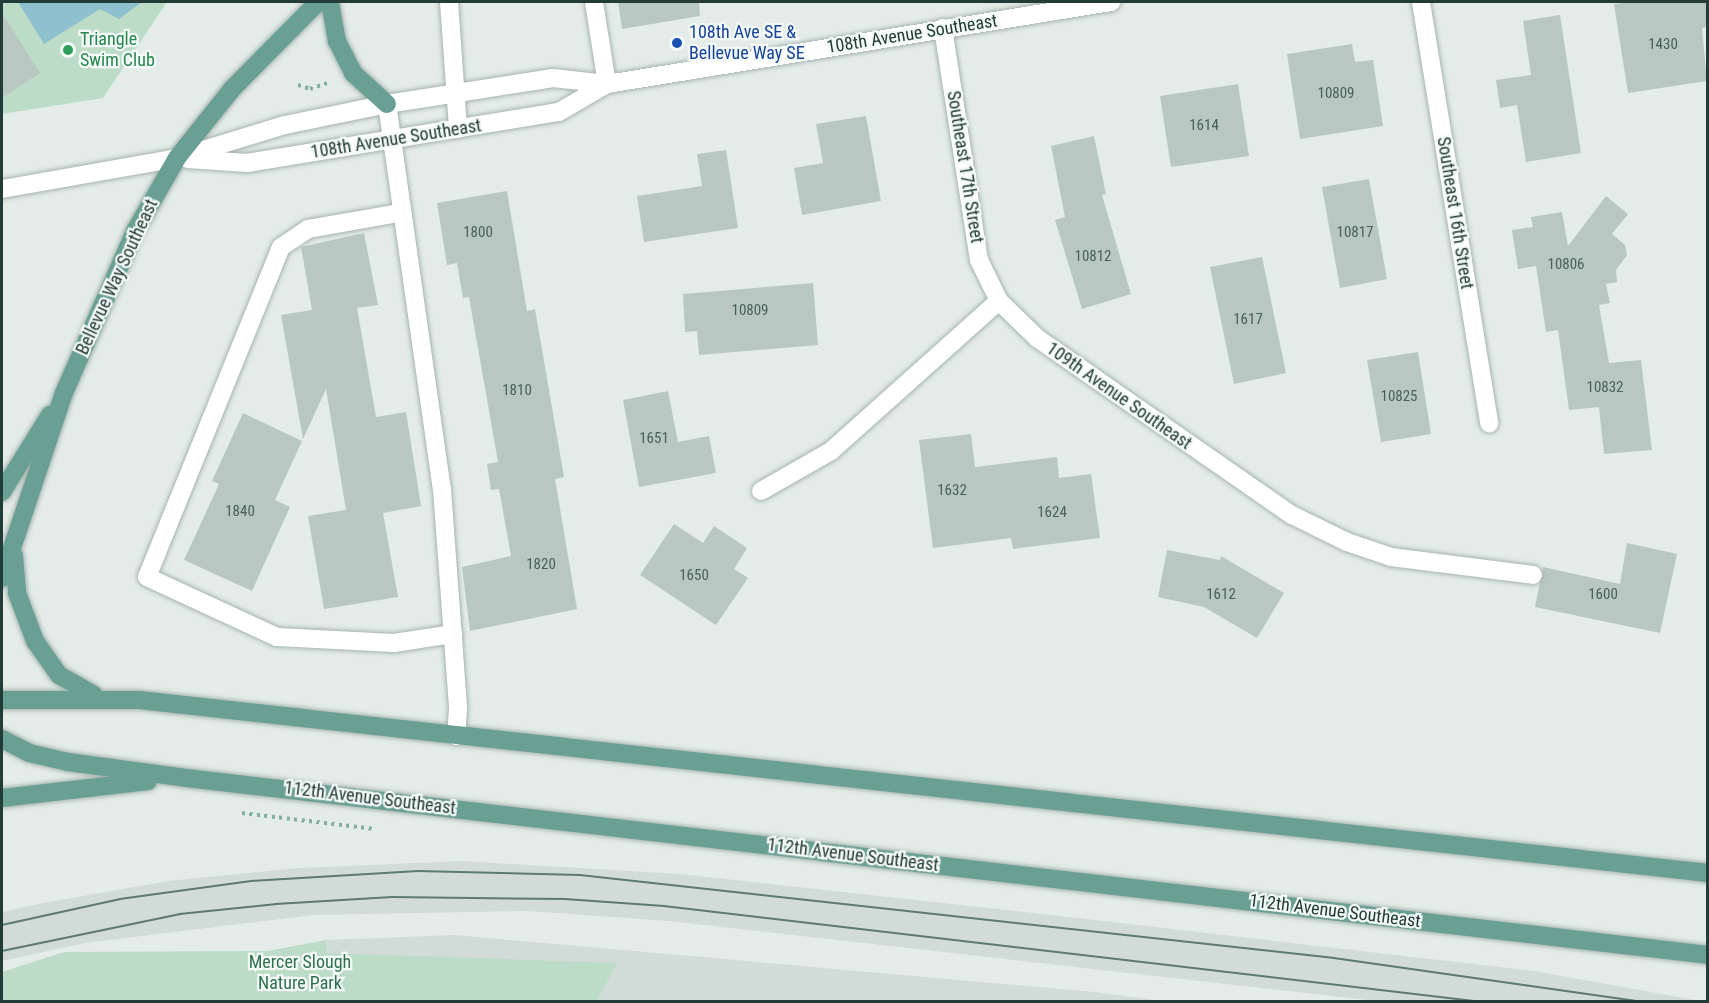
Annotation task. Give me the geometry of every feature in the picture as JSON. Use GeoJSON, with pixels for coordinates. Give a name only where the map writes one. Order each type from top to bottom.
{"type":"FeatureCollection","features":[{"type":"Feature","properties":{"kind":"main road","name":"Bellevue Way Southeast"},"geometry":{"type":"LineString","coordinates":[[2,578],[14,549],[63,393],[135,231],[177,158],[232,89],[318,2]]}},
{"type":"Feature","properties":{"kind":"main road"},"geometry":{"type":"LineString","coordinates":[[330,2],[337,41],[353,74],[387,104]]}},
{"type":"Feature","properties":{"kind":"main road","name":"Bellevue Way Southeast"},"geometry":{"type":"LineString","coordinates":[[2,492],[63,393]]}},
{"type":"Feature","properties":{"kind":"main road"},"geometry":{"type":"LineString","coordinates":[[14,549],[17,593],[47,661],[73,686],[104,697]]}},
{"type":"Feature","properties":{"kind":"main road"},"geometry":{"type":"LineString","coordinates":[[2,700],[104,697],[1707,873]]}},
{"type":"Feature","properties":{"kind":"main road","name":"112th Avenue Southeast"},"geometry":{"type":"LineString","coordinates":[[2,739],[29,753],[68,762],[186,778],[1707,955]]}},
{"type":"Feature","properties":{"kind":"main road"},"geometry":{"type":"LineString","coordinates":[[2,798],[50,789],[186,778]]}},
{"type":"Feature","properties":{"kind":"street"},"geometry":{"type":"LineString","coordinates":[[449,2],[453,95],[458,129]]}},
{"type":"Feature","properties":{"kind":"street"},"geometry":{"type":"LineString","coordinates":[[594,2],[607,84]]}},
{"type":"Feature","properties":{"kind":"street","name":"108th Avenue Southeast"},"geometry":{"type":"LineString","coordinates":[[2,188],[177,158],[285,125],[387,104],[553,78],[607,84],[1111,2]]}},
{"type":"Feature","properties":{"kind":"street","name":"Southeast 16th Street"},"geometry":{"type":"LineString","coordinates":[[1421,2],[1489,424]]}},
{"type":"Feature","properties":{"kind":"street","name":"Southeast 17th Street"},"geometry":{"type":"LineString","coordinates":[[943,28],[979,260],[999,301]]}},
{"type":"Feature","properties":{"kind":"street","name":"108th Avenue Southeast"},"geometry":{"type":"LineString","coordinates":[[177,158],[247,163],[392,141],[559,112],[607,84]]}},
{"type":"Feature","properties":{"kind":"street"},"geometry":{"type":"LineString","coordinates":[[387,104],[399,213],[442,489],[453,634],[456,736]]}},
{"type":"Feature","properties":{"kind":"street"},"geometry":{"type":"LineString","coordinates":[[399,213],[308,229],[281,247],[147,577],[277,637],[394,643],[453,634]]}},
{"type":"Feature","properties":{"kind":"street"},"geometry":{"type":"LineString","coordinates":[[760,491],[831,451],[999,301]]}},
{"type":"Feature","properties":{"kind":"street","name":"109th Avenue Southeast"},"geometry":{"type":"LineString","coordinates":[[999,301],[1038,338],[1292,515],[1390,557],[1533,575]]}},
{"type":"Feature","properties":{"kind":"path"},"geometry":{"type":"LineString","coordinates":[[298,85],[310,89],[342,78]]}},
{"type":"Feature","properties":{"kind":"shaded area"},"geometry":{"type":"Polygon","coordinates":[[[461,861],[680,874],[1034,913],[1534,971],[1701,1001],[1376,1001],[669,921],[528,911],[314,915],[85,943],[2,961],[2,912],[43,903],[168,881],[300,868],[461,861]]]}},
{"type":"Feature","properties":{"kind":"shaded area"},"geometry":{"type":"Polygon","coordinates":[[[454,935],[1095,992],[1162,1001],[331,1001],[326,940],[454,935]]]}},
{"type":"Feature","properties":{"kind":"green space","name":"Triangle Swim Club"},"geometry":{"type":"Polygon","coordinates":[[[2,2],[167,2],[103,98],[2,114],[2,2]]]}},
{"type":"Feature","properties":{"kind":"green space","name":"Mercer Slough Nature Park"},"geometry":{"type":"Polygon","coordinates":[[[326,940],[327,953],[617,963],[597,1001],[2,1001],[2,972],[64,952],[268,951],[326,940]]]}},
{"type":"Feature","properties":{"kind":"water"},"geometry":{"type":"Polygon","coordinates":[[[18,2],[142,2],[119,19],[100,9],[44,44],[18,2]]]}},
{"type":"Feature","properties":{"kind":"building"},"geometry":{"type":"Polygon","coordinates":[[[618,2],[699,2],[700,16],[622,29],[618,2]]]}},
{"type":"Feature","properties":{"kind":"building"},"geometry":{"type":"Polygon","coordinates":[[[1707,2],[1707,27],[1702,28],[1707,81],[1628,93],[1614,4],[1707,2]]]}},
{"type":"Feature","properties":{"kind":"building"},"geometry":{"type":"Polygon","coordinates":[[[2,13],[40,73],[2,98],[2,13]]]}},
{"type":"Feature","properties":{"kind":"building"},"geometry":{"type":"Polygon","coordinates":[[[1560,15],[1581,153],[1526,162],[1517,105],[1500,108],[1496,80],[1531,75],[1523,21],[1560,15]]]}},
{"type":"Feature","properties":{"kind":"building"},"geometry":{"type":"Polygon","coordinates":[[[1352,44],[1355,62],[1373,60],[1383,126],[1300,139],[1287,54],[1352,44]]]}},
{"type":"Feature","properties":{"kind":"building"},"geometry":{"type":"Polygon","coordinates":[[[1238,84],[1249,156],[1171,167],[1160,96],[1238,84]]]}},
{"type":"Feature","properties":{"kind":"building"},"geometry":{"type":"Polygon","coordinates":[[[866,116],[881,201],[802,215],[794,168],[823,163],[816,124],[866,116]]]}},
{"type":"Feature","properties":{"kind":"building"},"geometry":{"type":"Polygon","coordinates":[[[1094,136],[1106,194],[1102,195],[1131,294],[1082,309],[1055,220],[1065,217],[1051,146],[1094,136]]]}},
{"type":"Feature","properties":{"kind":"building"},"geometry":{"type":"Polygon","coordinates":[[[726,150],[738,228],[644,242],[637,196],[702,186],[697,154],[726,150]]]}},
{"type":"Feature","properties":{"kind":"building"},"geometry":{"type":"Polygon","coordinates":[[[1369,179],[1387,279],[1340,288],[1322,187],[1369,179]]]}},
{"type":"Feature","properties":{"kind":"building"},"geometry":{"type":"Polygon","coordinates":[[[507,191],[527,311],[535,309],[564,477],[555,479],[577,609],[470,631],[462,567],[511,556],[499,489],[491,490],[487,464],[498,462],[469,297],[463,298],[457,263],[447,265],[437,203],[507,191]]]}},
{"type":"Feature","properties":{"kind":"building"},"geometry":{"type":"Polygon","coordinates":[[[1606,196],[1628,214],[1612,234],[1625,245],[1627,255],[1616,270],[1617,282],[1606,284],[1610,303],[1599,305],[1609,363],[1641,360],[1652,450],[1604,454],[1599,407],[1569,410],[1558,330],[1546,332],[1536,266],[1518,269],[1512,230],[1533,227],[1531,217],[1562,212],[1568,246],[1606,196]]]}},
{"type":"Feature","properties":{"kind":"building"},"geometry":{"type":"Polygon","coordinates":[[[364,233],[378,305],[357,308],[376,417],[406,412],[421,506],[383,513],[398,597],[324,609],[308,516],[346,510],[326,389],[303,439],[281,315],[312,310],[301,247],[364,233]]]}},
{"type":"Feature","properties":{"kind":"building"},"geometry":{"type":"Polygon","coordinates":[[[1262,257],[1286,373],[1234,384],[1210,267],[1262,257]]]}},
{"type":"Feature","properties":{"kind":"building"},"geometry":{"type":"Polygon","coordinates":[[[813,283],[818,345],[699,355],[697,331],[685,332],[683,294],[813,283]]]}},
{"type":"Feature","properties":{"kind":"building"},"geometry":{"type":"Polygon","coordinates":[[[1418,352],[1431,434],[1381,442],[1367,360],[1418,352]]]}},
{"type":"Feature","properties":{"kind":"building"},"geometry":{"type":"Polygon","coordinates":[[[668,391],[678,442],[709,436],[716,473],[639,487],[623,400],[668,391]]]}},
{"type":"Feature","properties":{"kind":"building"},"geometry":{"type":"Polygon","coordinates":[[[243,413],[302,441],[275,500],[290,507],[252,591],[184,560],[219,484],[212,481],[243,413]]]}},
{"type":"Feature","properties":{"kind":"building"},"geometry":{"type":"Polygon","coordinates":[[[971,434],[975,467],[1057,457],[1059,478],[1091,474],[1100,538],[1013,549],[1011,538],[933,548],[919,440],[971,434]]]}},
{"type":"Feature","properties":{"kind":"building"},"geometry":{"type":"Polygon","coordinates":[[[674,524],[703,543],[714,526],[747,548],[734,569],[748,578],[716,625],[640,575],[674,524]]]}},
{"type":"Feature","properties":{"kind":"building"},"geometry":{"type":"Polygon","coordinates":[[[1627,543],[1677,554],[1660,633],[1535,607],[1543,567],[1620,584],[1627,543]]]}},
{"type":"Feature","properties":{"kind":"building"},"geometry":{"type":"Polygon","coordinates":[[[1167,550],[1220,560],[1221,556],[1284,593],[1257,638],[1204,607],[1158,597],[1167,550]]]}},
{"type":"Feature","properties":{"kind":"tram line"},"geometry":{"type":"LineString","coordinates":[[2,925],[120,899],[251,881],[418,871],[580,875],[1334,958],[1645,1002]]}},
{"type":"Feature","properties":{"kind":"tram line"},"geometry":{"type":"LineString","coordinates":[[2,951],[180,914],[276,904],[392,897],[565,899],[664,906],[1484,1002]]}},
{"type":"Feature","properties":{"kind":"place","name":"108th Ave SE & Bellevue Way SE"},"geometry":{"type":"Point","coordinates":[677,43]}},
{"type":"Feature","properties":{"kind":"place","name":"Triangle Swim Club"},"geometry":{"type":"Point","coordinates":[68,50]}}]}
